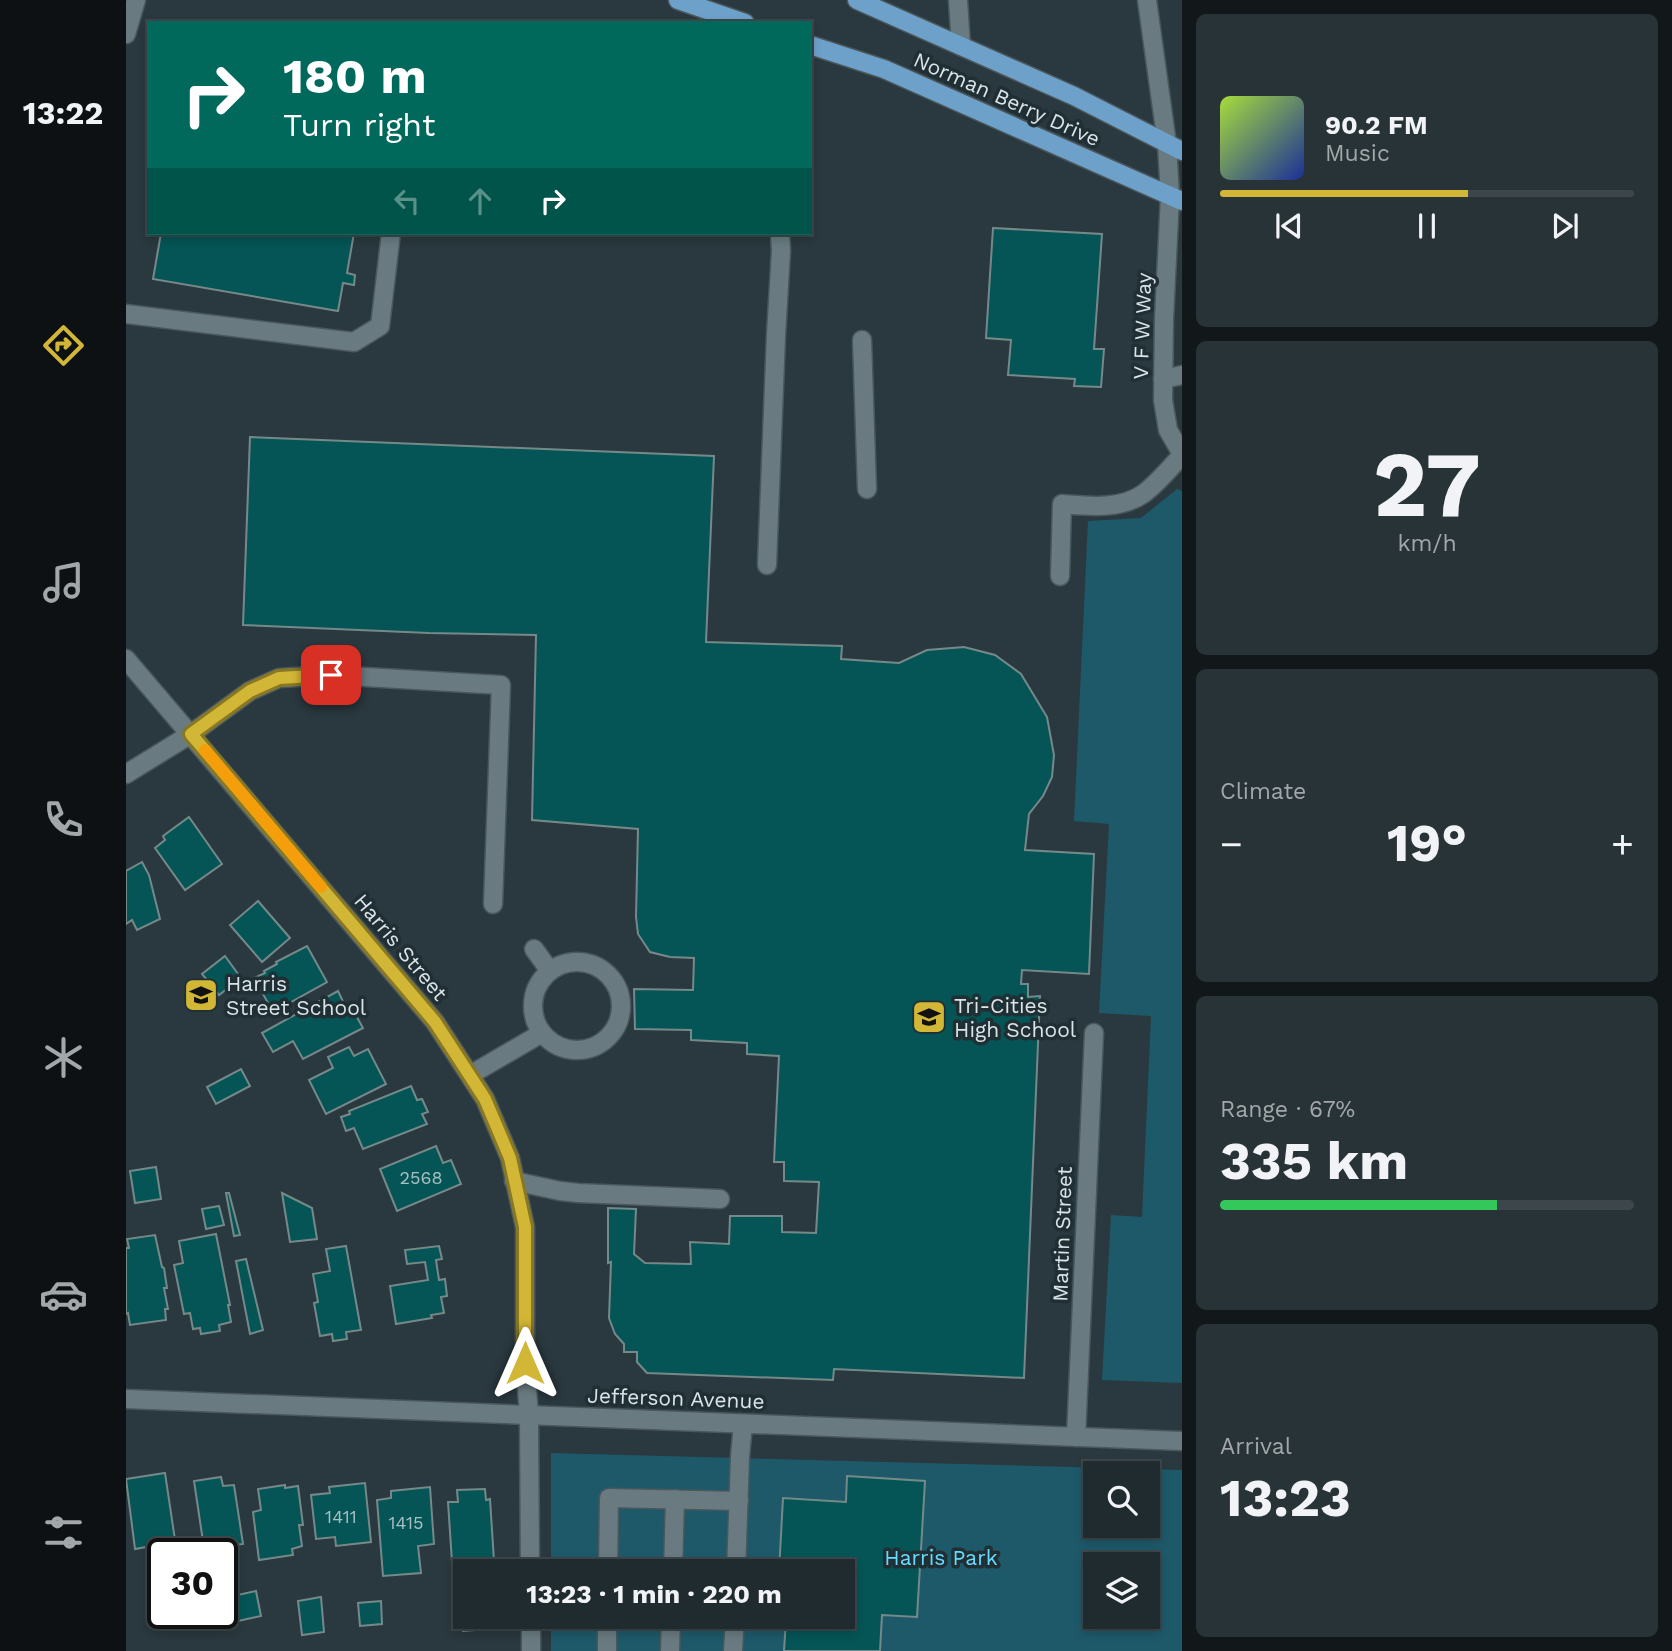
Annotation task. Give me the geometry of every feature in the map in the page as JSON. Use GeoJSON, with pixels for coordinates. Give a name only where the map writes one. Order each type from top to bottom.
{"type":"FeatureCollection","features":[{"type":"Feature","properties":{"kind":"main road"},"geometry":{"type":"LineString","coordinates":[[678,0],[739,21]]}},
{"type":"Feature","properties":{"kind":"main road","name":"Norman Berry Drive"},"geometry":{"type":"LineString","coordinates":[[857,0],[1074,96],[1175,148]]}},
{"type":"Feature","properties":{"kind":"main road","name":"Norman Berry Drive"},"geometry":{"type":"LineString","coordinates":[[812,46],[884,69],[1176,198]]}},
{"type":"Feature","properties":{"kind":"street"},"geometry":{"type":"LineString","coordinates":[[126,34],[136,0]]}},
{"type":"Feature","properties":{"kind":"street"},"geometry":{"type":"LineString","coordinates":[[958,0],[961,46]]}},
{"type":"Feature","properties":{"kind":"street","name":"V F W Way"},"geometry":{"type":"LineString","coordinates":[[1147,0],[1175,148],[1174,287],[1163,400],[1168,430],[1182,455]]}},
{"type":"Feature","properties":{"kind":"street"},"geometry":{"type":"LineString","coordinates":[[126,314],[354,342],[380,326],[391,235]]}},
{"type":"Feature","properties":{"kind":"street"},"geometry":{"type":"LineString","coordinates":[[767,565],[780,235]]}},
{"type":"Feature","properties":{"kind":"street"},"geometry":{"type":"LineString","coordinates":[[862,340],[867,489]]}},
{"type":"Feature","properties":{"kind":"street"},"geometry":{"type":"LineString","coordinates":[[1163,379],[1182,375]]}},
{"type":"Feature","properties":{"kind":"street"},"geometry":{"type":"LineString","coordinates":[[1060,576],[1062,504],[1103,506],[1126,502],[1141,495],[1182,455]]}},
{"type":"Feature","properties":{"kind":"street","name":"Harris Street"},"geometry":{"type":"LineString","coordinates":[[126,659],[435,1022],[485,1099],[510,1158],[525,1227],[530,1559]]}},
{"type":"Feature","properties":{"kind":"street"},"geometry":{"type":"LineString","coordinates":[[126,774],[191,734],[250,691],[279,678],[331,675],[501,685],[493,904]]}},
{"type":"Feature","properties":{"kind":"street"},"geometry":{"type":"LineString","coordinates":[[534,949],[550,971]]}},
{"type":"Feature","properties":{"kind":"street"},"geometry":{"type":"LineString","coordinates":[[573,961],[598,966],[609,974],[621,995],[622,1008],[614,1032],[605,1041],[581,1050],[568,1049],[557,1045],[542,1032],[534,1016],[533,1003],[535,991],[550,971],[573,961]]}},
{"type":"Feature","properties":{"kind":"street"},"geometry":{"type":"LineString","coordinates":[[470,1075],[542,1032]]}},
{"type":"Feature","properties":{"kind":"street","name":"Martin Street"},"geometry":{"type":"LineString","coordinates":[[1076,1437],[1094,1033]]}},
{"type":"Feature","properties":{"kind":"street"},"geometry":{"type":"LineString","coordinates":[[514,1181],[578,1193],[720,1199]]}},
{"type":"Feature","properties":{"kind":"street","name":"Jefferson Avenue"},"geometry":{"type":"LineString","coordinates":[[126,1399],[1182,1441]]}},
{"type":"Feature","properties":{"kind":"street"},"geometry":{"type":"LineString","coordinates":[[737,1559],[743,1423]]}},
{"type":"Feature","properties":{"kind":"street"},"geometry":{"type":"LineString","coordinates":[[608,1559],[609,1498],[739,1501]]}},
{"type":"Feature","properties":{"kind":"street"},"geometry":{"type":"LineString","coordinates":[[673,1559],[675,1499]]}},
{"type":"Feature","properties":{"kind":"street"},"geometry":{"type":"LineString","coordinates":[[531,1629],[531,1651]]}},
{"type":"Feature","properties":{"kind":"street"},"geometry":{"type":"LineString","coordinates":[[607,1629],[607,1651]]}},
{"type":"Feature","properties":{"kind":"street"},"geometry":{"type":"LineString","coordinates":[[670,1651],[671,1629]]}},
{"type":"Feature","properties":{"kind":"street"},"geometry":{"type":"LineString","coordinates":[[733,1651],[734,1629]]}},
{"type":"Feature","properties":{"kind":"green space"},"geometry":{"type":"Polygon","coordinates":[[[1177,489],[1182,491],[1182,1383],[1102,1380],[1111,1215],[1142,1217],[1151,1016],[1099,1013],[1109,824],[1074,821],[1088,521],[1141,518],[1177,489]]]}},
{"type":"Feature","properties":{"kind":"green space","name":"Harris Park"},"geometry":{"type":"Polygon","coordinates":[[[551,1453],[1083,1467],[1083,1538],[1160,1538],[1160,1469],[1182,1470],[1182,1651],[551,1651],[551,1629],[855,1629],[855,1559],[551,1559],[551,1453]]]}},
{"type":"Feature","properties":{"kind":"building"},"geometry":{"type":"Polygon","coordinates":[[[993,228],[1102,234],[1094,349],[1104,349],[1101,387],[1074,386],[1075,379],[1008,375],[1011,340],[986,338],[993,228]]]}},
{"type":"Feature","properties":{"kind":"building"},"geometry":{"type":"Polygon","coordinates":[[[161,235],[354,235],[347,273],[355,275],[354,285],[343,283],[338,311],[153,279],[161,235]]]}},
{"type":"Feature","properties":{"kind":"building"},"geometry":{"type":"Polygon","coordinates":[[[250,437],[714,456],[706,642],[842,646],[841,659],[899,663],[927,650],[964,647],[995,655],[1021,674],[1047,717],[1054,755],[1052,777],[1043,796],[1029,814],[1025,850],[1094,854],[1089,974],[1022,970],[1021,984],[1028,984],[1028,997],[1040,996],[1024,1378],[834,1369],[833,1380],[647,1373],[637,1362],[637,1352],[624,1352],[624,1344],[615,1334],[609,1318],[611,1262],[608,1263],[608,1208],[636,1209],[634,1254],[645,1263],[691,1264],[690,1242],[729,1244],[730,1216],[782,1216],[782,1232],[816,1233],[819,1182],[784,1181],[784,1162],[774,1162],[779,1056],[747,1054],[747,1043],[691,1040],[691,1030],[635,1029],[634,989],[693,990],[694,958],[670,957],[650,952],[638,934],[638,829],[532,820],[536,635],[243,625],[250,437]]]}},
{"type":"Feature","properties":{"kind":"building"},"geometry":{"type":"Polygon","coordinates":[[[189,817],[222,864],[185,890],[155,848],[165,840],[163,836],[189,817]]]}},
{"type":"Feature","properties":{"kind":"building"},"geometry":{"type":"Polygon","coordinates":[[[142,862],[149,875],[160,919],[137,930],[132,920],[126,924],[126,871],[142,862]]]}},
{"type":"Feature","properties":{"kind":"building"},"geometry":{"type":"Polygon","coordinates":[[[258,901],[290,938],[262,962],[230,925],[258,901]]]}},
{"type":"Feature","properties":{"kind":"building"},"geometry":{"type":"Polygon","coordinates":[[[307,946],[327,982],[273,1012],[254,978],[265,973],[264,971],[277,964],[276,962],[307,946]]]}},
{"type":"Feature","properties":{"kind":"building"},"geometry":{"type":"Polygon","coordinates":[[[225,956],[241,978],[219,995],[202,974],[225,956]]]}},
{"type":"Feature","properties":{"kind":"building"},"geometry":{"type":"Polygon","coordinates":[[[338,991],[348,1012],[353,1010],[363,1028],[303,1059],[293,1041],[273,1052],[262,1033],[338,991]]]}},
{"type":"Feature","properties":{"kind":"building"},"geometry":{"type":"Polygon","coordinates":[[[349,1047],[354,1056],[368,1049],[386,1084],[326,1114],[309,1080],[333,1068],[328,1057],[349,1047]]]}},
{"type":"Feature","properties":{"kind":"building"},"geometry":{"type":"Polygon","coordinates":[[[241,1069],[250,1086],[216,1104],[207,1087],[241,1069]]]}},
{"type":"Feature","properties":{"kind":"building"},"geometry":{"type":"Polygon","coordinates":[[[411,1086],[417,1100],[422,1099],[428,1112],[422,1114],[427,1124],[363,1149],[354,1128],[346,1131],[341,1117],[350,1114],[349,1111],[411,1086]]]}},
{"type":"Feature","properties":{"kind":"building"},"geometry":{"type":"Polygon","coordinates":[[[436,1146],[443,1163],[451,1160],[461,1184],[397,1211],[380,1169],[436,1146]]]}},
{"type":"Feature","properties":{"kind":"building"},"geometry":{"type":"Polygon","coordinates":[[[156,1167],[161,1199],[135,1203],[130,1171],[156,1167]]]}},
{"type":"Feature","properties":{"kind":"building"},"geometry":{"type":"Polygon","coordinates":[[[226,1193],[229,1193],[240,1235],[234,1236],[226,1193]]]}},
{"type":"Feature","properties":{"kind":"building"},"geometry":{"type":"Polygon","coordinates":[[[282,1193],[312,1208],[317,1239],[290,1242],[282,1193]]]}},
{"type":"Feature","properties":{"kind":"building"},"geometry":{"type":"Polygon","coordinates":[[[219,1206],[224,1225],[206,1229],[202,1209],[219,1206]]]}},
{"type":"Feature","properties":{"kind":"building"},"geometry":{"type":"Polygon","coordinates":[[[216,1234],[231,1322],[219,1325],[220,1331],[201,1334],[200,1328],[193,1329],[190,1313],[184,1314],[174,1265],[183,1263],[179,1241],[216,1234]]]}},
{"type":"Feature","properties":{"kind":"building"},"geometry":{"type":"Polygon","coordinates":[[[155,1235],[167,1288],[164,1288],[168,1309],[165,1309],[166,1320],[130,1325],[128,1313],[126,1314],[126,1248],[129,1248],[127,1239],[155,1235]]]}},
{"type":"Feature","properties":{"kind":"building"},"geometry":{"type":"Polygon","coordinates":[[[346,1246],[361,1330],[346,1332],[347,1339],[333,1341],[332,1334],[320,1336],[314,1303],[318,1302],[313,1274],[330,1271],[326,1249],[346,1246]]]}},
{"type":"Feature","properties":{"kind":"building"},"geometry":{"type":"Polygon","coordinates":[[[439,1246],[442,1259],[436,1260],[439,1280],[445,1279],[447,1296],[441,1297],[444,1313],[431,1315],[432,1318],[396,1324],[390,1286],[428,1280],[425,1262],[407,1264],[405,1250],[439,1246]]]}},
{"type":"Feature","properties":{"kind":"building"},"geometry":{"type":"Polygon","coordinates":[[[246,1259],[263,1330],[250,1334],[236,1261],[246,1259]]]}},
{"type":"Feature","properties":{"kind":"building"},"geometry":{"type":"Polygon","coordinates":[[[165,1473],[175,1538],[147,1538],[147,1547],[135,1549],[126,1479],[165,1473]]]}},
{"type":"Feature","properties":{"kind":"building"},"geometry":{"type":"Polygon","coordinates":[[[847,1476],[925,1481],[917,1617],[882,1615],[880,1651],[784,1651],[785,1629],[855,1629],[855,1559],[780,1559],[783,1498],[846,1502],[847,1476]]]}},
{"type":"Feature","properties":{"kind":"building"},"geometry":{"type":"Polygon","coordinates":[[[221,1477],[223,1486],[234,1485],[243,1544],[238,1545],[238,1538],[203,1538],[194,1481],[221,1477]]]}},
{"type":"Feature","properties":{"kind":"building"},"geometry":{"type":"Polygon","coordinates":[[[365,1483],[371,1542],[336,1546],[335,1537],[316,1539],[311,1495],[330,1493],[329,1487],[365,1483]]]}},
{"type":"Feature","properties":{"kind":"building"},"geometry":{"type":"Polygon","coordinates":[[[285,1485],[285,1488],[298,1486],[303,1525],[299,1525],[302,1546],[292,1549],[293,1555],[259,1560],[253,1512],[261,1510],[258,1489],[285,1485]]]}},
{"type":"Feature","properties":{"kind":"building"},"geometry":{"type":"Polygon","coordinates":[[[430,1487],[434,1544],[418,1546],[421,1573],[383,1576],[377,1500],[391,1498],[391,1491],[430,1487]]]}},
{"type":"Feature","properties":{"kind":"building"},"geometry":{"type":"Polygon","coordinates":[[[485,1489],[486,1500],[490,1499],[494,1559],[453,1559],[452,1562],[448,1502],[458,1502],[457,1490],[485,1489]]]}},
{"type":"Feature","properties":{"kind":"building"},"geometry":{"type":"Polygon","coordinates":[[[256,1591],[261,1616],[238,1621],[238,1595],[256,1591]]]}},
{"type":"Feature","properties":{"kind":"building"},"geometry":{"type":"Polygon","coordinates":[[[321,1597],[324,1632],[302,1635],[298,1601],[321,1597]]]}},
{"type":"Feature","properties":{"kind":"building"},"geometry":{"type":"Polygon","coordinates":[[[381,1601],[382,1624],[360,1626],[358,1603],[381,1601]]]}},
{"type":"Feature","properties":{"kind":"slow traffic"},"geometry":{"type":"LineString","coordinates":[[205,750],[321,887]]}},
{"type":"Feature","properties":{"kind":"place","name":"Harris Street School"},"geometry":{"type":"Point","coordinates":[201,995]}},
{"type":"Feature","properties":{"kind":"place","name":"Tri-Cities High School"},"geometry":{"type":"Point","coordinates":[929,1017]}},
{"type":"Feature","properties":{"kind":"route"},"geometry":{"type":"LineString","coordinates":[[331,675],[279,678],[250,691],[191,734],[435,1022],[485,1099],[510,1158],[525,1227],[525,1363]]}}]}
